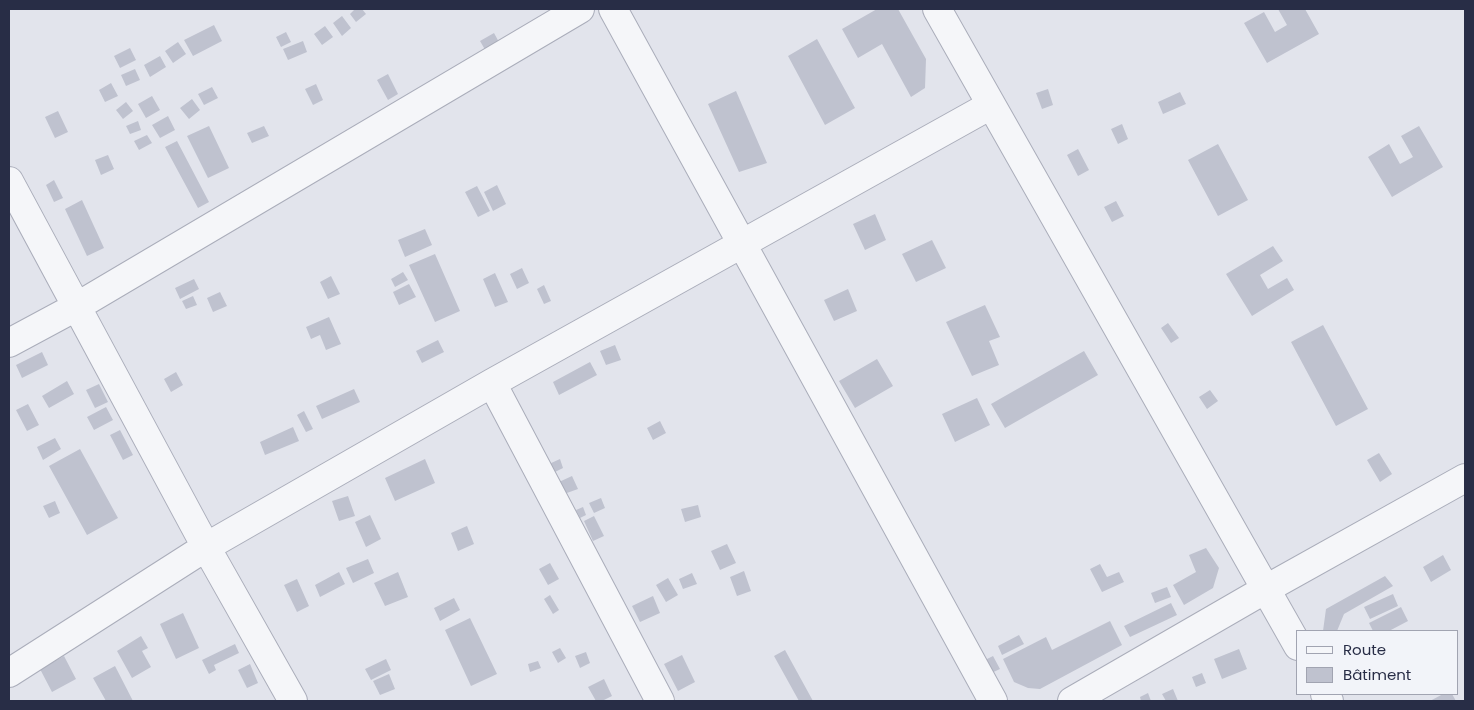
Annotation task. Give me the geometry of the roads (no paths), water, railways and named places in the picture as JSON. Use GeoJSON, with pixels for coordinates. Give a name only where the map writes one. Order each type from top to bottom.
{"type":"FeatureCollection","features":[{"type":"Feature","properties":{"kind":"street"},"geometry":{"type":"LineString","coordinates":[[9,343],[76,307],[580,9]]}},
{"type":"Feature","properties":{"kind":"street"},"geometry":{"type":"LineString","coordinates":[[613,9],[993,701]]}},
{"type":"Feature","properties":{"kind":"street"},"geometry":{"type":"LineString","coordinates":[[937,9],[1296,642]]}},
{"type":"Feature","properties":{"kind":"street"},"geometry":{"type":"LineString","coordinates":[[9,673],[206,547],[492,383],[991,105]]}},
{"type":"Feature","properties":{"kind":"street"},"geometry":{"type":"LineString","coordinates":[[9,181],[206,547],[293,701]]}},
{"type":"Feature","properties":{"kind":"street"},"geometry":{"type":"LineString","coordinates":[[492,383],[660,701]]}},
{"type":"Feature","properties":{"kind":"street"},"geometry":{"type":"LineString","coordinates":[[1072,701],[1266,589],[1465,478]]}}]}
